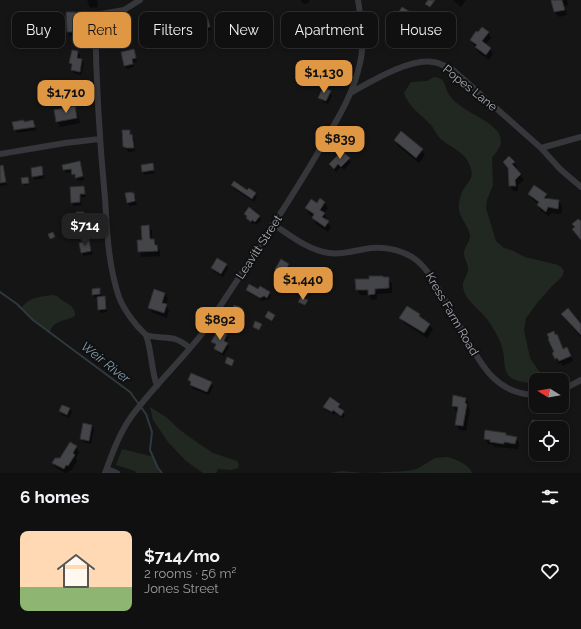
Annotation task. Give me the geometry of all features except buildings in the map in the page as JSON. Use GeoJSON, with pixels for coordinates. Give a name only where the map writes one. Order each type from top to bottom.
{"type":"FeatureCollection","features":[{"type":"Feature","properties":{"kind":"street"},"geometry":{"type":"LineString","coordinates":[[140,0],[124,10],[94,15],[100,139],[107,226],[114,278],[123,306],[146,335],[150,345],[153,376],[157,386]]}},
{"type":"Feature","properties":{"kind":"street","name":"Leavitt Street"},"geometry":{"type":"LineString","coordinates":[[106,471],[117,442],[132,416],[149,394],[190,348],[215,313],[312,164],[352,92],[361,61],[362,49],[358,0]]}},
{"type":"Feature","properties":{"kind":"street","name":"Popes Lane"},"geometry":{"type":"LineString","coordinates":[[352,92],[385,74],[409,65],[432,61],[453,70],[541,148]]}},
{"type":"Feature","properties":{"kind":"street"},"geometry":{"type":"LineString","coordinates":[[581,136],[541,148],[560,169],[581,186]]}},
{"type":"Feature","properties":{"kind":"street"},"geometry":{"type":"LineString","coordinates":[[0,154],[65,143],[100,139]]}},
{"type":"Feature","properties":{"kind":"street","name":"Kress Farm Road"},"geometry":{"type":"LineString","coordinates":[[273,224],[302,244],[323,252],[338,254],[379,247],[402,252],[412,257],[429,272],[474,352],[488,373],[504,387],[515,392],[529,394]]}},
{"type":"Feature","properties":{"kind":"street"},"geometry":{"type":"LineString","coordinates":[[146,335],[176,340],[190,348]]}},
{"type":"Feature","properties":{"kind":"street"},"geometry":{"type":"LineString","coordinates":[[569,386],[581,380]]}},
{"type":"Feature","properties":{"kind":"street"},"geometry":{"type":"LineString","coordinates":[[106,471],[117,473]]}},
{"type":"Feature","properties":{"kind":"shaded area"},"geometry":{"type":"Polygon","coordinates":[[[434,77],[441,79],[445,84],[448,93],[455,102],[491,125],[497,130],[500,136],[500,146],[492,158],[493,185],[487,200],[486,208],[496,241],[504,248],[525,257],[558,265],[564,271],[562,277],[538,302],[526,318],[524,330],[530,358],[540,373],[529,373],[529,383],[513,379],[508,375],[506,372],[502,347],[496,334],[484,315],[468,299],[464,290],[463,283],[468,269],[464,253],[470,236],[468,228],[461,217],[459,203],[463,190],[469,182],[472,174],[468,161],[458,151],[437,135],[431,125],[412,107],[406,98],[404,93],[411,82],[427,81],[434,77]]]}},
{"type":"Feature","properties":{"kind":"shaded area"},"geometry":{"type":"Polygon","coordinates":[[[52,295],[57,296],[71,306],[75,312],[75,316],[57,323],[50,332],[34,321],[21,309],[31,300],[52,295]]]}},
{"type":"Feature","properties":{"kind":"shaded area"},"geometry":{"type":"Polygon","coordinates":[[[150,407],[166,417],[180,430],[213,453],[237,461],[239,464],[238,468],[231,470],[218,469],[216,473],[203,473],[186,461],[168,442],[153,420],[150,407]]]}},
{"type":"Feature","properties":{"kind":"shaded area"},"geometry":{"type":"Polygon","coordinates":[[[122,449],[154,457],[160,473],[136,473],[135,471],[116,465],[122,449]]]}},
{"type":"Feature","properties":{"kind":"shaded area"},"geometry":{"type":"Polygon","coordinates":[[[447,457],[465,465],[472,473],[365,473],[407,471],[417,469],[435,458],[447,457]]]}},
{"type":"Feature","properties":{"kind":"shaded area"},"geometry":{"type":"Polygon","coordinates":[[[341,471],[365,473],[330,473],[341,471]]]}},
{"type":"Feature","properties":{"kind":"waterway","name":"Weir River"},"geometry":{"type":"LineString","coordinates":[[0,292],[17,304],[33,320],[130,392],[146,414],[152,432],[150,450],[158,468],[162,473]]}}]}
